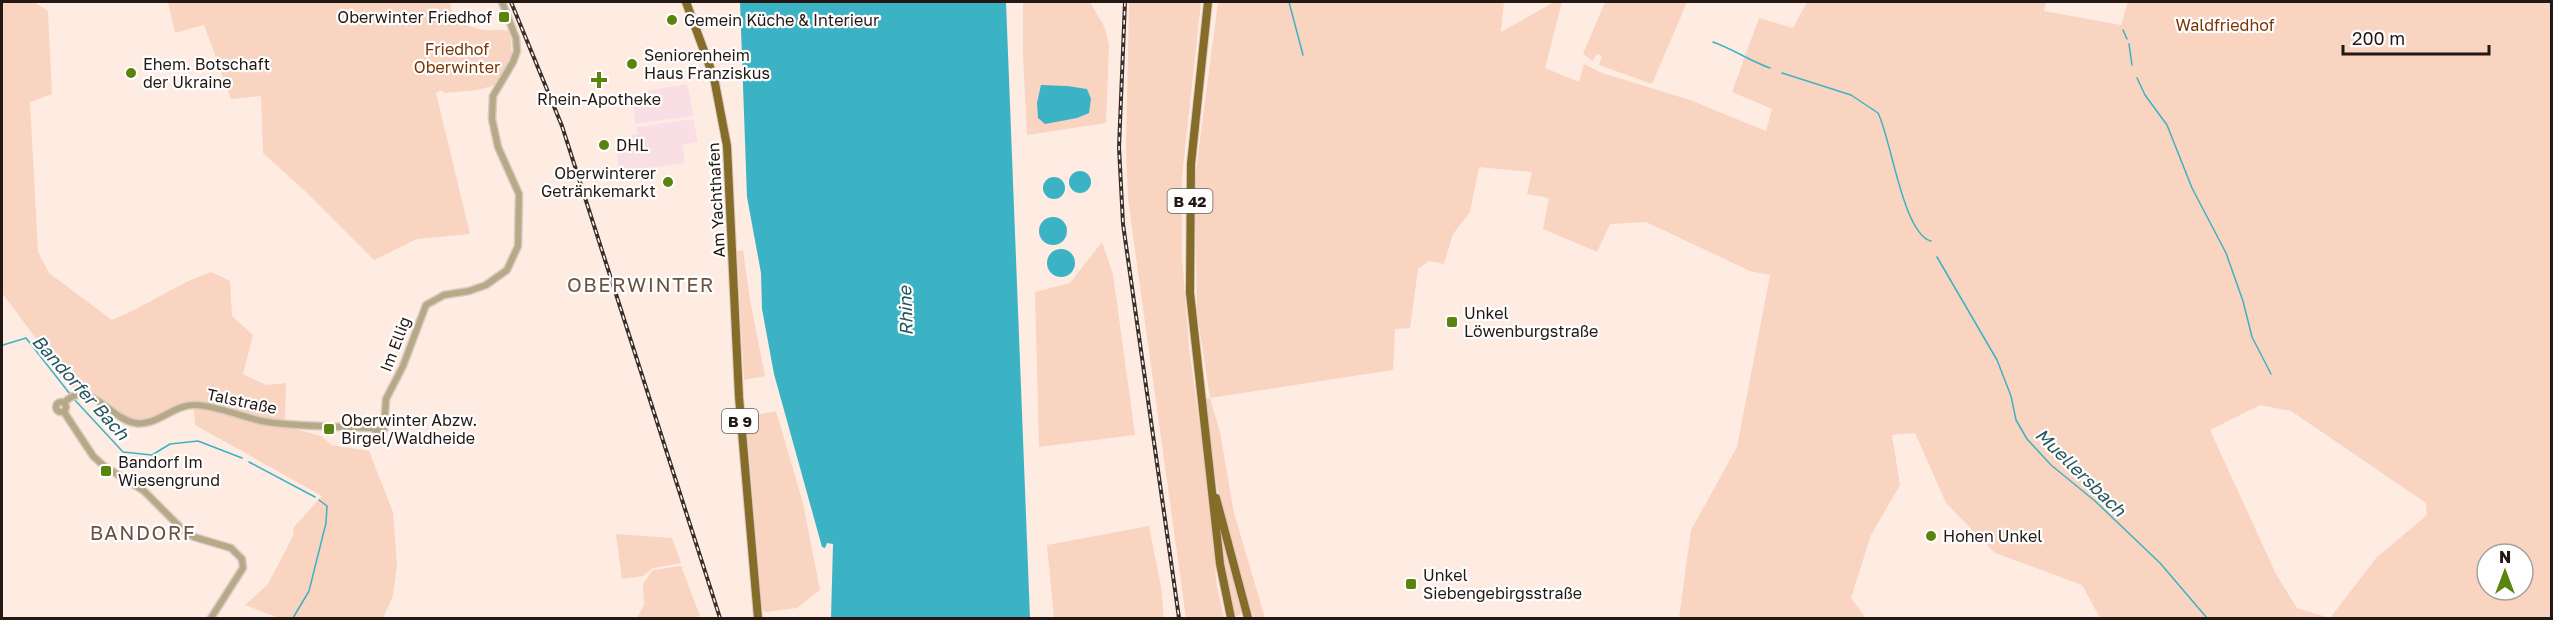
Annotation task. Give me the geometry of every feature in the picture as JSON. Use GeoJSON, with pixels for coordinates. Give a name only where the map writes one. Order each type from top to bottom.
{"type":"FeatureCollection","features":[{"type":"Feature","properties":{"kind":"main road","name":"Am Yachthafen"},"geometry":{"type":"LineString","coordinates":[[686,2],[714,78],[727,146],[738,386],[758,618]]}},
{"type":"Feature","properties":{"kind":"main road","name":"B 42"},"geometry":{"type":"LineString","coordinates":[[1208,2],[1191,164],[1189,240],[1194,347],[1220,564],[1230,618]]}},
{"type":"Feature","properties":{"kind":"main road"},"geometry":{"type":"LineString","coordinates":[[1210,487],[1215,496],[1248,618]]}},
{"type":"Feature","properties":{"kind":"street","name":"Im Ellig"},"geometry":{"type":"LineString","coordinates":[[321,425],[372,428],[378,431],[384,429],[386,399],[403,366],[426,305],[444,295],[469,291],[486,285],[507,270],[512,262],[518,246],[520,208],[517,185],[498,147],[494,132],[492,103],[497,87],[509,70],[517,51],[516,38],[502,2]]}},
{"type":"Feature","properties":{"kind":"street","name":"Talstraße"},"geometry":{"type":"LineString","coordinates":[[211,618],[243,568],[242,559],[231,548],[197,539],[182,529],[144,491],[99,462],[64,412],[66,408],[64,404],[74,396],[87,394],[122,418],[140,424],[152,421],[182,406],[191,405],[267,422],[321,425]]}},
{"type":"Feature","properties":{"kind":"shaded area"},"geometry":{"type":"Polygon","coordinates":[[[687,84],[694,116],[635,124],[632,96],[645,94],[645,91],[687,84]]]}},
{"type":"Feature","properties":{"kind":"shaded area"},"geometry":{"type":"Polygon","coordinates":[[[693,119],[698,142],[682,145],[685,163],[619,173],[616,140],[632,138],[632,135],[637,134],[636,127],[693,119]]]}},
{"type":"Feature","properties":{"kind":"green space"},"geometry":{"type":"Polygon","coordinates":[[[2,2],[34,2],[48,11],[52,94],[30,102],[38,252],[49,273],[112,320],[211,272],[230,281],[232,316],[253,335],[243,374],[266,385],[286,383],[285,421],[255,417],[193,403],[178,406],[144,421],[121,415],[93,397],[75,391],[2,293],[2,2]]]}},
{"type":"Feature","properties":{"kind":"green space","name":"Friedhof Oberwinter"},"geometry":{"type":"Polygon","coordinates":[[[168,2],[450,2],[453,17],[473,27],[510,32],[512,56],[495,85],[478,90],[445,93],[441,90],[436,93],[470,234],[417,239],[374,260],[263,153],[261,96],[231,99],[204,25],[175,33],[168,2]]]}},
{"type":"Feature","properties":{"kind":"green space"},"geometry":{"type":"Polygon","coordinates":[[[1023,2],[1090,2],[1105,28],[1109,46],[1106,123],[1027,135],[1023,2]]]}},
{"type":"Feature","properties":{"kind":"green space"},"geometry":{"type":"Polygon","coordinates":[[[1129,2],[1201,2],[1182,177],[1182,255],[1189,348],[1206,471],[1217,586],[1224,618],[1186,618],[1128,200],[1126,146],[1129,2]]]}},
{"type":"Feature","properties":{"kind":"green space","name":"Waldfriedhof"},"geometry":{"type":"Polygon","coordinates":[[[1218,2],[1504,2],[1501,32],[1554,2],[1562,2],[1545,68],[1579,82],[1584,64],[1602,73],[1690,100],[1766,131],[1772,109],[1732,92],[1759,18],[1793,28],[1807,2],[2046,2],[2044,11],[2121,25],[2128,2],[2551,2],[2551,618],[2330,618],[2100,618],[2082,585],[1995,553],[1946,503],[1915,433],[1892,435],[1900,485],[1871,535],[1851,598],[1866,618],[1679,618],[1691,530],[1737,447],[1770,275],[1750,271],[1646,222],[1610,224],[1597,252],[1543,229],[1549,198],[1527,194],[1532,172],[1479,167],[1470,212],[1453,234],[1444,264],[1429,261],[1418,269],[1410,328],[1395,329],[1393,370],[1210,398],[1197,312],[1195,178],[1218,2]],[[2260,405],[2210,430],[2276,574],[2297,608],[2330,618],[2377,557],[2427,515],[2426,503],[2291,411],[2260,405]]]}},
{"type":"Feature","properties":{"kind":"green space"},"geometry":{"type":"Polygon","coordinates":[[[1605,2],[1687,2],[1652,84],[1599,65],[1602,56],[1597,54],[1593,61],[1583,54],[1605,2]]]}},
{"type":"Feature","properties":{"kind":"green space"},"geometry":{"type":"Polygon","coordinates":[[[1102,242],[1113,274],[1135,435],[1039,447],[1035,292],[1070,283],[1102,242]]]}},
{"type":"Feature","properties":{"kind":"green space"},"geometry":{"type":"Polygon","coordinates":[[[743,250],[765,376],[744,380],[737,251],[743,250]]]}},
{"type":"Feature","properties":{"kind":"green space"},"geometry":{"type":"Polygon","coordinates":[[[1210,398],[1220,432],[1234,513],[1265,618],[1255,618],[1248,605],[1234,554],[1211,452],[1205,399],[1210,398]]]}},
{"type":"Feature","properties":{"kind":"green space"},"geometry":{"type":"Polygon","coordinates":[[[194,408],[284,426],[321,436],[332,445],[369,451],[393,512],[397,565],[393,596],[383,618],[279,618],[245,605],[268,584],[293,536],[294,527],[322,496],[195,425],[194,408]]]}},
{"type":"Feature","properties":{"kind":"green space"},"geometry":{"type":"Polygon","coordinates":[[[776,411],[803,503],[820,590],[797,608],[765,612],[762,608],[746,417],[776,411]]]}},
{"type":"Feature","properties":{"kind":"green space"},"geometry":{"type":"Polygon","coordinates":[[[1217,518],[1241,609],[1240,615],[1233,617],[1225,575],[1217,518]]]}},
{"type":"Feature","properties":{"kind":"green space"},"geometry":{"type":"Polygon","coordinates":[[[1149,526],[1161,587],[1164,618],[1054,618],[1047,545],[1149,526]]]}},
{"type":"Feature","properties":{"kind":"green space"},"geometry":{"type":"Polygon","coordinates":[[[616,534],[672,538],[681,563],[653,568],[643,576],[622,579],[616,534]]]}},
{"type":"Feature","properties":{"kind":"green space"},"geometry":{"type":"Polygon","coordinates":[[[681,566],[700,616],[637,618],[644,605],[643,584],[653,570],[681,566]]]}},
{"type":"Feature","properties":{"kind":"water","name":"Rhine"},"geometry":{"type":"Polygon","coordinates":[[[740,2],[1006,2],[1030,618],[831,618],[833,544],[827,543],[825,548],[822,547],[774,374],[762,309],[761,273],[747,197],[740,2]]]}},
{"type":"Feature","properties":{"kind":"water"},"geometry":{"type":"Polygon","coordinates":[[[1041,85],[1087,89],[1091,99],[1089,113],[1077,118],[1045,124],[1038,118],[1037,103],[1041,85]]]}},
{"type":"Feature","properties":{"kind":"water"},"geometry":{"type":"Polygon","coordinates":[[[1080,171],[1088,174],[1091,182],[1088,190],[1080,193],[1072,190],[1069,182],[1072,174],[1080,171]]]}},
{"type":"Feature","properties":{"kind":"water"},"geometry":{"type":"Polygon","coordinates":[[[1054,177],[1062,180],[1065,188],[1062,196],[1054,199],[1046,196],[1043,188],[1046,180],[1054,177]]]}},
{"type":"Feature","properties":{"kind":"water"},"geometry":{"type":"Polygon","coordinates":[[[1053,217],[1063,221],[1067,231],[1063,241],[1053,245],[1043,241],[1039,231],[1043,221],[1053,217]]]}},
{"type":"Feature","properties":{"kind":"water"},"geometry":{"type":"Polygon","coordinates":[[[1061,249],[1071,253],[1075,263],[1071,273],[1061,277],[1051,273],[1047,263],[1051,253],[1061,249]]]}},
{"type":"Feature","properties":{"kind":"waterway"},"geometry":{"type":"LineString","coordinates":[[1289,2],[1303,55]]}},
{"type":"Feature","properties":{"kind":"waterway"},"geometry":{"type":"LineString","coordinates":[[2123,30],[2127,39]]}},
{"type":"Feature","properties":{"kind":"waterway","name":"Muellersbach"},"geometry":{"type":"LineString","coordinates":[[1713,42],[1770,68]]}},
{"type":"Feature","properties":{"kind":"waterway"},"geometry":{"type":"LineString","coordinates":[[2129,44],[2132,65]]}},
{"type":"Feature","properties":{"kind":"waterway","name":"Muellersbach"},"geometry":{"type":"LineString","coordinates":[[1782,73],[1851,95],[1878,113],[1905,204],[1921,235],[1931,241]]}},
{"type":"Feature","properties":{"kind":"waterway"},"geometry":{"type":"LineString","coordinates":[[2137,78],[2145,95],[2167,125],[2192,188],[2226,253],[2243,301],[2252,337],[2271,374]]}},
{"type":"Feature","properties":{"kind":"waterway","name":"Muellersbach"},"geometry":{"type":"LineString","coordinates":[[1937,257],[1997,360],[2011,396],[2016,420],[2027,439],[2051,465],[2095,501],[2160,563],[2207,618]]}},
{"type":"Feature","properties":{"kind":"waterway","name":"Bandorfer Bach"},"geometry":{"type":"LineString","coordinates":[[3,345],[26,338],[70,394]]}},
{"type":"Feature","properties":{"kind":"waterway","name":"Bandorfer Bach"},"geometry":{"type":"LineString","coordinates":[[73,398],[123,452],[152,455],[170,444],[198,441],[242,458]]}},
{"type":"Feature","properties":{"kind":"waterway","name":"Bandorfer Bach"},"geometry":{"type":"LineString","coordinates":[[249,462],[315,497]]}},
{"type":"Feature","properties":{"kind":"waterway","name":"Bandorfer Bach"},"geometry":{"type":"LineString","coordinates":[[293,618],[309,591],[326,523],[327,506],[319,500]]}},
{"type":"Feature","properties":{"kind":"railway"},"geometry":{"type":"LineString","coordinates":[[511,2],[562,126],[720,618]]}},
{"type":"Feature","properties":{"kind":"railway"},"geometry":{"type":"LineString","coordinates":[[1125,2],[1119,147],[1123,224],[1179,618]]}},
{"type":"Feature","properties":{"kind":"place","name":"Oberwinter Friedhof"},"geometry":{"type":"Point","coordinates":[504,17]}},
{"type":"Feature","properties":{"kind":"place","name":"Gemein Küche & Interieur"},"geometry":{"type":"Point","coordinates":[672,20]}},
{"type":"Feature","properties":{"kind":"place","name":"Seniorenheim Haus Franziskus"},"geometry":{"type":"Point","coordinates":[632,64]}},
{"type":"Feature","properties":{"kind":"place","name":"Ehem. Botschaft der Ukraine"},"geometry":{"type":"Point","coordinates":[131,73]}},
{"type":"Feature","properties":{"kind":"place","name":"Rhein-Apotheke"},"geometry":{"type":"Point","coordinates":[599,80]}},
{"type":"Feature","properties":{"kind":"place","name":"DHL"},"geometry":{"type":"Point","coordinates":[604,145]}},
{"type":"Feature","properties":{"kind":"place","name":"Oberwinterer Getränkemarkt"},"geometry":{"type":"Point","coordinates":[668,182]}},
{"type":"Feature","properties":{"kind":"place","name":"Unkel Löwenburgstraße"},"geometry":{"type":"Point","coordinates":[1452,322]}},
{"type":"Feature","properties":{"kind":"place","name":"Oberwinter Abzw. Birgel/Waldheide"},"geometry":{"type":"Point","coordinates":[329,429]}},
{"type":"Feature","properties":{"kind":"place","name":"Bandorf Im Wiesengrund"},"geometry":{"type":"Point","coordinates":[106,471]}},
{"type":"Feature","properties":{"kind":"place","name":"Hohen Unkel"},"geometry":{"type":"Point","coordinates":[1931,536]}},
{"type":"Feature","properties":{"kind":"place","name":"Unkel Siebengebirgsstraße"},"geometry":{"type":"Point","coordinates":[1411,584]}},
{"type":"Feature","properties":{"kind":"district","name":"OBERWINTER"},"geometry":{"type":"Point","coordinates":[641,284]}},
{"type":"Feature","properties":{"kind":"district","name":"BANDORF"},"geometry":{"type":"Point","coordinates":[143,532]}}]}
